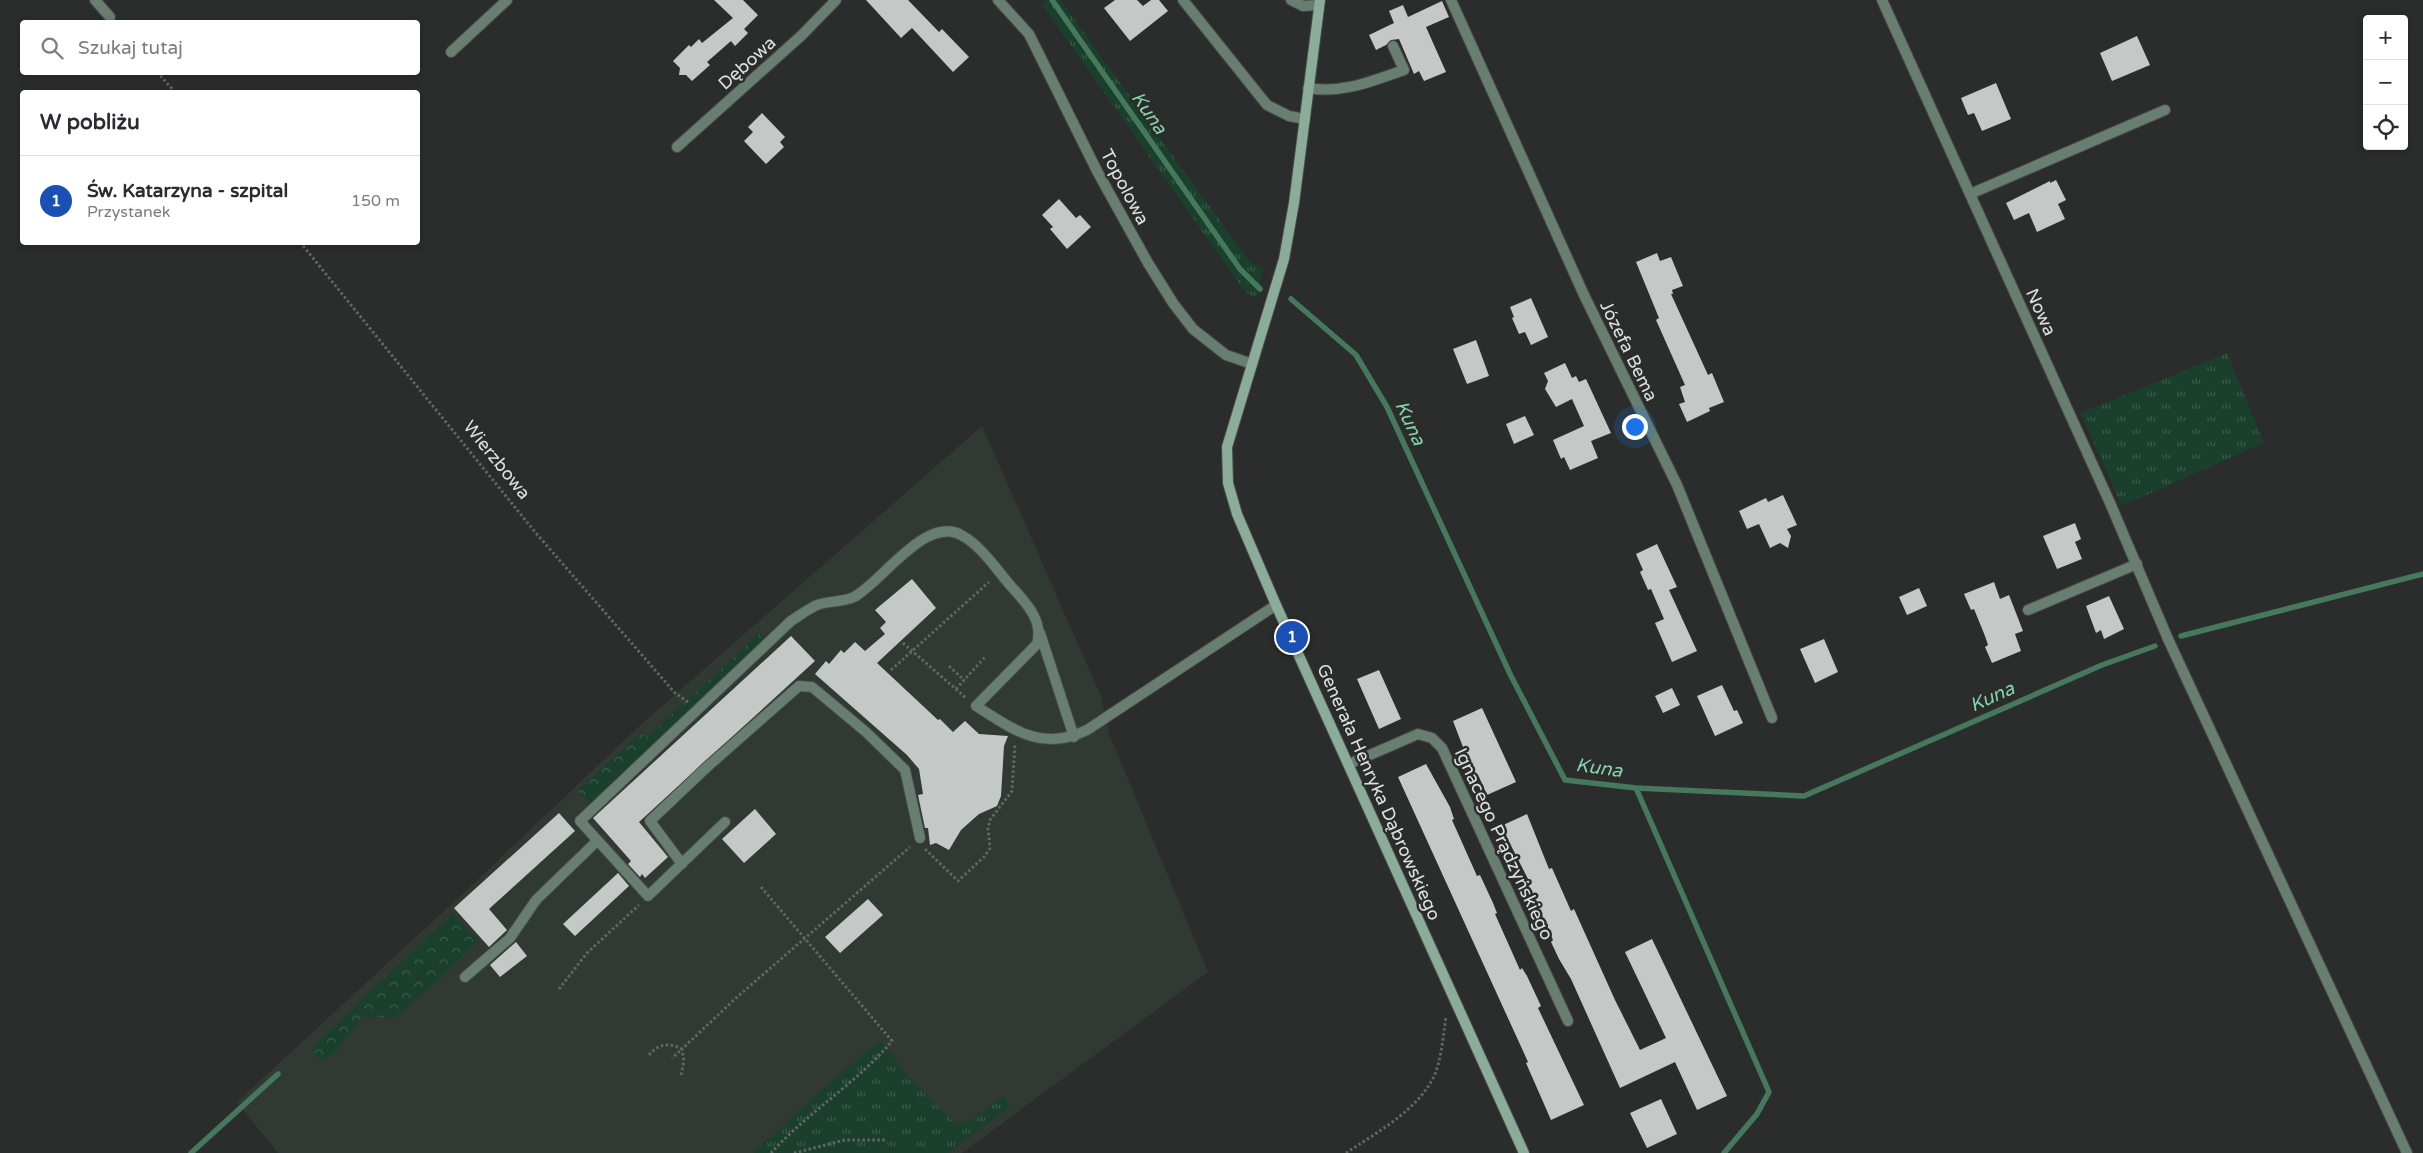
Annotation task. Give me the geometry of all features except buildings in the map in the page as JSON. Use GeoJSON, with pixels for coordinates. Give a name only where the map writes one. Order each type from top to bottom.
{"type":"FeatureCollection","features":[{"type":"Feature","properties":{"kind":"street"},"geometry":{"type":"LineString","coordinates":[[94,0],[110,17]]}},
{"type":"Feature","properties":{"kind":"street"},"geometry":{"type":"LineString","coordinates":[[451,52],[507,0]]}},
{"type":"Feature","properties":{"kind":"street","name":"Dębowa"},"geometry":{"type":"LineString","coordinates":[[678,147],[802,35],[836,0]]}},
{"type":"Feature","properties":{"kind":"street","name":"Topolowa"},"geometry":{"type":"LineString","coordinates":[[998,0],[1029,34],[1097,171],[1148,263],[1173,303],[1193,329],[1226,355],[1252,364]]}},
{"type":"Feature","properties":{"kind":"street"},"geometry":{"type":"LineString","coordinates":[[1183,0],[1267,105],[1277,112],[1304,119]]}},
{"type":"Feature","properties":{"kind":"street"},"geometry":{"type":"LineString","coordinates":[[1291,0],[1303,6],[1320,3]]}},
{"type":"Feature","properties":{"kind":"street","name":"Józefa Bema"},"geometry":{"type":"LineString","coordinates":[[1451,0],[1584,295],[1677,485],[1772,718]]}},
{"type":"Feature","properties":{"kind":"street","name":"Nowa"},"geometry":{"type":"LineString","coordinates":[[1882,0],[2137,564],[2168,639],[2407,1153]]}},
{"type":"Feature","properties":{"kind":"street","name":"Generała Henryka Dąbrowskiego"},"geometry":{"type":"LineString","coordinates":[[1320,3],[1294,203],[1284,259],[1228,438],[1228,483],[1237,514],[1276,605],[1524,1153]]}},
{"type":"Feature","properties":{"kind":"street"},"geometry":{"type":"LineString","coordinates":[[1308,88],[1319,90],[1354,88],[1404,70],[1393,46]]}},
{"type":"Feature","properties":{"kind":"street"},"geometry":{"type":"LineString","coordinates":[[1970,194],[2165,110]]}},
{"type":"Feature","properties":{"kind":"street"},"geometry":{"type":"LineString","coordinates":[[725,822],[648,896],[580,821],[791,621],[817,605],[853,597],[919,541],[944,530],[954,532],[968,539],[999,572],[1028,608],[1038,624],[1074,736]]}},
{"type":"Feature","properties":{"kind":"street"},"geometry":{"type":"LineString","coordinates":[[2028,610],[2137,564]]}},
{"type":"Feature","properties":{"kind":"street"},"geometry":{"type":"LineString","coordinates":[[1040,633],[1037,644],[976,706],[1016,730],[1030,736],[1058,740],[1074,736],[1120,709],[1276,605]]}},
{"type":"Feature","properties":{"kind":"street"},"geometry":{"type":"LineString","coordinates":[[682,864],[650,821],[707,767],[799,686],[812,687],[866,732],[905,770],[920,838]]}},
{"type":"Feature","properties":{"kind":"street","name":"Ignacego Prądzyńskiego"},"geometry":{"type":"LineString","coordinates":[[1348,764],[1418,734],[1432,738],[1442,748],[1568,1021]]}},
{"type":"Feature","properties":{"kind":"street"},"geometry":{"type":"LineString","coordinates":[[466,977],[510,938],[536,900],[597,841]]}},
{"type":"Feature","properties":{"kind":"path"},"geometry":{"type":"LineString","coordinates":[[160,75],[172,90]]}},
{"type":"Feature","properties":{"kind":"path","name":"Wierzbowa"},"geometry":{"type":"LineString","coordinates":[[302,245],[535,532],[675,693]]}},
{"type":"Feature","properties":{"kind":"path"},"geometry":{"type":"LineString","coordinates":[[891,670],[999,572]]}},
{"type":"Feature","properties":{"kind":"path"},"geometry":{"type":"LineString","coordinates":[[903,643],[976,706]]}},
{"type":"Feature","properties":{"kind":"path"},"geometry":{"type":"LineString","coordinates":[[956,689],[985,656]]}},
{"type":"Feature","properties":{"kind":"path"},"geometry":{"type":"LineString","coordinates":[[949,666],[964,680]]}},
{"type":"Feature","properties":{"kind":"path"},"geometry":{"type":"LineString","coordinates":[[672,1058],[736,998],[920,838],[924,848],[958,881],[984,857],[990,848],[988,828],[990,820],[1012,791],[1016,730]]}},
{"type":"Feature","properties":{"kind":"path"},"geometry":{"type":"LineString","coordinates":[[761,887],[892,1041],[878,1057],[833,1095],[771,1153]]}},
{"type":"Feature","properties":{"kind":"path"},"geometry":{"type":"LineString","coordinates":[[559,989],[587,953],[648,896]]}},
{"type":"Feature","properties":{"kind":"path"},"geometry":{"type":"LineString","coordinates":[[1346,1153],[1408,1108],[1425,1090],[1434,1075],[1440,1058],[1452,992]]}},
{"type":"Feature","properties":{"kind":"path"},"geometry":{"type":"LineString","coordinates":[[649,1055],[664,1044],[671,1044],[682,1049]]}},
{"type":"Feature","properties":{"kind":"path"},"geometry":{"type":"LineString","coordinates":[[681,1075],[684,1061],[682,1049]]}},
{"type":"Feature","properties":{"kind":"path"},"geometry":{"type":"LineString","coordinates":[[794,1153],[845,1140],[887,1140]]}},
{"type":"Feature","properties":{"kind":"shaded area"},"geometry":{"type":"Polygon","coordinates":[[[982,426],[1101,696],[1109,733],[1208,972],[962,1153],[278,1153],[237,1102],[472,885],[637,728],[982,426]]]}},
{"type":"Feature","properties":{"kind":"green space"},"geometry":{"type":"Polygon","coordinates":[[[1047,0],[1060,0],[1249,261],[1262,269],[1257,298],[1246,293],[1043,6],[1047,0]]]}},
{"type":"Feature","properties":{"kind":"green space"},"geometry":{"type":"Polygon","coordinates":[[[2227,353],[2264,443],[2122,506],[2081,413],[2227,353]]]}},
{"type":"Feature","properties":{"kind":"green space"},"geometry":{"type":"Polygon","coordinates":[[[760,633],[767,640],[610,787],[591,803],[577,791],[641,733],[646,738],[760,633]]]}},
{"type":"Feature","properties":{"kind":"green space"},"geometry":{"type":"Polygon","coordinates":[[[452,914],[478,940],[434,984],[394,1018],[364,1016],[333,1054],[321,1061],[311,1049],[452,914]]]}},
{"type":"Feature","properties":{"kind":"green space"},"geometry":{"type":"Polygon","coordinates":[[[881,1041],[912,1081],[955,1123],[970,1121],[1003,1096],[1010,1107],[948,1153],[753,1153],[845,1069],[881,1041]]]}},
{"type":"Feature","properties":{"kind":"waterway","name":"Kuna"},"geometry":{"type":"LineString","coordinates":[[1052,0],[1240,269],[1260,289]]}},
{"type":"Feature","properties":{"kind":"waterway","name":"Kuna"},"geometry":{"type":"LineString","coordinates":[[1291,299],[1356,355],[1387,407],[1511,676],[1565,780],[1636,788],[1804,796],[2102,665],[2155,646]]}},
{"type":"Feature","properties":{"kind":"waterway","name":"Kuna"},"geometry":{"type":"LineString","coordinates":[[2181,636],[2423,574]]}},
{"type":"Feature","properties":{"kind":"waterway"},"geometry":{"type":"LineString","coordinates":[[1636,788],[1769,1092],[1757,1114],[1724,1153]]}},
{"type":"Feature","properties":{"kind":"waterway"},"geometry":{"type":"LineString","coordinates":[[191,1153],[278,1074]]}},
{"type":"Feature","properties":{"kind":"place","name":"Św. Katarzyna - szpital"},"geometry":{"type":"Point","coordinates":[1292,637]}}]}
